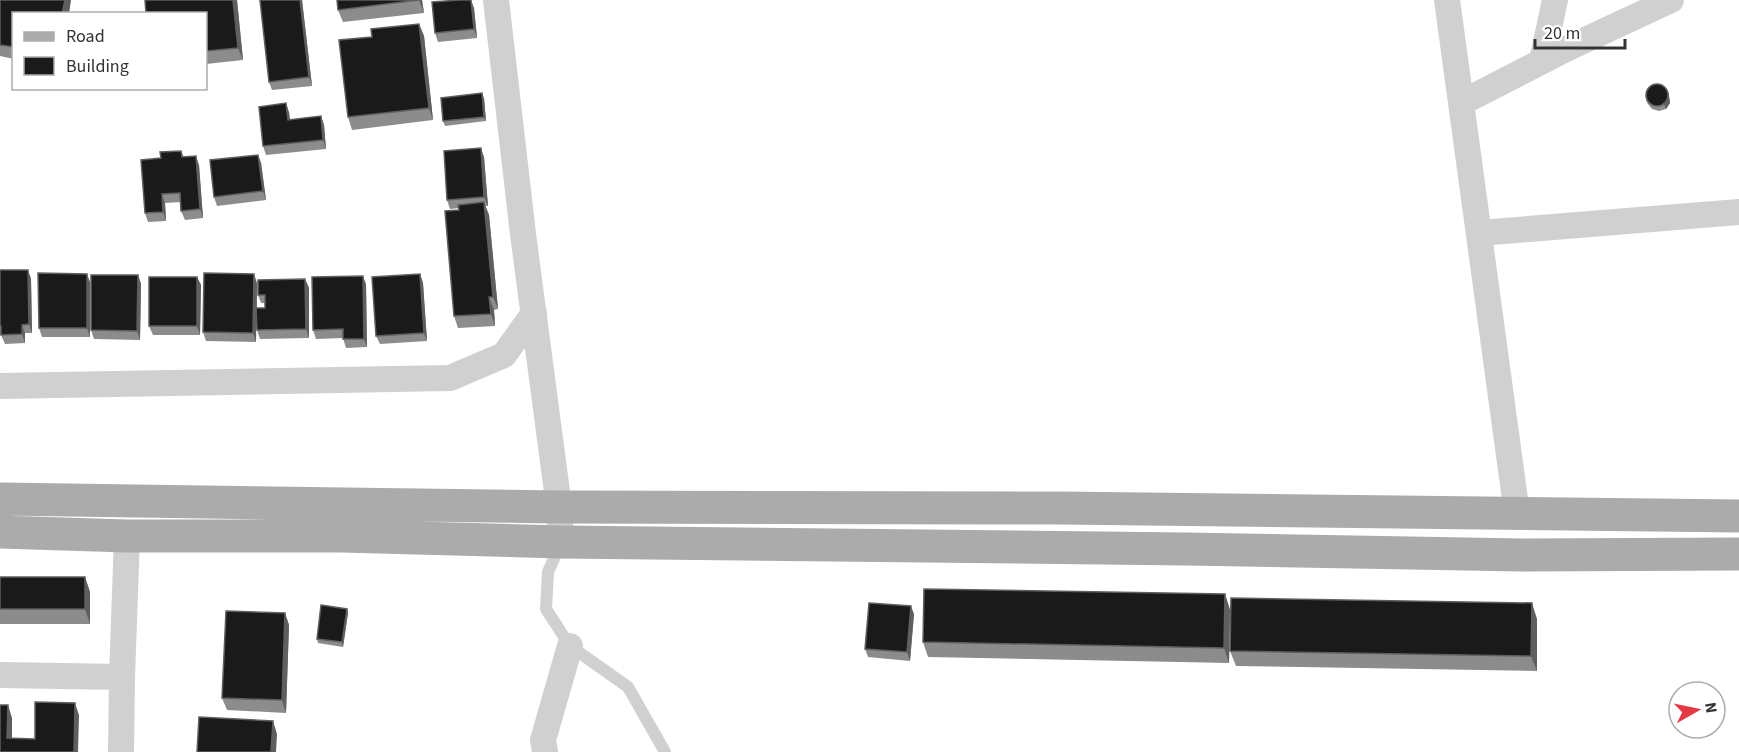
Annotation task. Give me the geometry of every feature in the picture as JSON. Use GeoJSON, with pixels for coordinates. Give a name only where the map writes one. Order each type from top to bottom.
{"type":"FeatureCollection","features":[{"type":"Feature","properties":{"kind":"main road"},"geometry":{"type":"LineString","coordinates":[[0,499],[559,507],[1060,508],[1739,516]]}},
{"type":"Feature","properties":{"kind":"main road"},"geometry":{"type":"LineString","coordinates":[[0,532],[128,536],[342,536],[561,542],[1522,555],[1739,554]]}},
{"type":"Feature","properties":{"kind":"street"},"geometry":{"type":"LineString","coordinates":[[496,0],[559,507],[561,542]]}},
{"type":"Feature","properties":{"kind":"street"},"geometry":{"type":"LineString","coordinates":[[1447,0],[1517,514]]}},
{"type":"Feature","properties":{"kind":"street"},"geometry":{"type":"LineString","coordinates":[[1542,61],[1555,0]]}},
{"type":"Feature","properties":{"kind":"street"},"geometry":{"type":"LineString","coordinates":[[1461,103],[1542,61],[1671,0]]}},
{"type":"Feature","properties":{"kind":"street"},"geometry":{"type":"LineString","coordinates":[[1479,234],[1739,212]]}},
{"type":"Feature","properties":{"kind":"street"},"geometry":{"type":"LineString","coordinates":[[0,386],[450,378],[504,355],[534,313]]}},
{"type":"Feature","properties":{"kind":"street"},"geometry":{"type":"LineString","coordinates":[[121,752],[128,536]]}},
{"type":"Feature","properties":{"kind":"street"},"geometry":{"type":"LineString","coordinates":[[545,752],[543,740],[570,646]]}},
{"type":"Feature","properties":{"kind":"street"},"geometry":{"type":"LineString","coordinates":[[0,675],[122,678]]}},
{"type":"Feature","properties":{"kind":"lane"},"geometry":{"type":"LineString","coordinates":[[561,542],[548,572],[546,609],[570,646],[628,687],[666,752]]}},
{"type":"Feature","properties":{"kind":"building"},"geometry":{"type":"Polygon","coordinates":[[[0,0],[65,0],[62,12],[12,12],[12,47],[0,45],[0,0]]]}},
{"type":"Feature","properties":{"kind":"building"},"geometry":{"type":"Polygon","coordinates":[[[145,0],[233,0],[238,48],[207,51],[207,12],[146,12],[145,0]]]}},
{"type":"Feature","properties":{"kind":"building"},"geometry":{"type":"Polygon","coordinates":[[[260,0],[300,0],[309,77],[269,82],[260,0]]]}},
{"type":"Feature","properties":{"kind":"building"},"geometry":{"type":"Polygon","coordinates":[[[337,0],[419,0],[338,10],[337,0]]]}},
{"type":"Feature","properties":{"kind":"building"},"geometry":{"type":"Polygon","coordinates":[[[471,0],[474,29],[435,33],[432,2],[471,0]]]}},
{"type":"Feature","properties":{"kind":"building"},"geometry":{"type":"Polygon","coordinates":[[[419,24],[429,108],[348,117],[339,40],[372,37],[371,29],[419,24]]]}},
{"type":"Feature","properties":{"kind":"building"},"geometry":{"type":"Polygon","coordinates":[[[1657,84],[1665,87],[1668,95],[1665,103],[1657,106],[1649,103],[1646,95],[1649,87],[1657,84]]]}},
{"type":"Feature","properties":{"kind":"building"},"geometry":{"type":"Polygon","coordinates":[[[482,93],[484,117],[443,121],[441,98],[482,93]]]}},
{"type":"Feature","properties":{"kind":"building"},"geometry":{"type":"Polygon","coordinates":[[[286,103],[288,120],[321,116],[323,140],[263,146],[259,107],[286,103]]]}},
{"type":"Feature","properties":{"kind":"building"},"geometry":{"type":"Polygon","coordinates":[[[481,148],[484,197],[447,200],[444,151],[481,148]]]}},
{"type":"Feature","properties":{"kind":"building"},"geometry":{"type":"Polygon","coordinates":[[[181,151],[182,157],[196,156],[200,209],[181,211],[180,193],[162,194],[163,212],[145,213],[141,160],[161,158],[160,152],[181,151]]]}},
{"type":"Feature","properties":{"kind":"building"},"geometry":{"type":"Polygon","coordinates":[[[258,155],[263,191],[214,197],[210,160],[258,155]]]}},
{"type":"Feature","properties":{"kind":"building"},"geometry":{"type":"Polygon","coordinates":[[[484,202],[493,297],[489,297],[491,314],[454,316],[445,211],[459,210],[458,205],[484,202]]]}},
{"type":"Feature","properties":{"kind":"building"},"geometry":{"type":"Polygon","coordinates":[[[0,270],[28,270],[29,324],[22,325],[22,334],[1,335],[0,270]]]}},
{"type":"Feature","properties":{"kind":"building"},"geometry":{"type":"Polygon","coordinates":[[[38,273],[87,274],[87,328],[39,328],[38,273]]]}},
{"type":"Feature","properties":{"kind":"building"},"geometry":{"type":"Polygon","coordinates":[[[204,273],[254,274],[253,333],[203,332],[204,273]]]}},
{"type":"Feature","properties":{"kind":"building"},"geometry":{"type":"Polygon","coordinates":[[[420,274],[424,333],[376,336],[372,277],[420,274]]]}},
{"type":"Feature","properties":{"kind":"building"},"geometry":{"type":"Polygon","coordinates":[[[91,275],[138,275],[137,331],[91,330],[91,275]]]}},
{"type":"Feature","properties":{"kind":"building"},"geometry":{"type":"Polygon","coordinates":[[[363,276],[364,339],[343,339],[343,329],[313,330],[312,277],[363,276]]]}},
{"type":"Feature","properties":{"kind":"building"},"geometry":{"type":"Polygon","coordinates":[[[149,277],[197,277],[197,326],[149,326],[149,277]]]}},
{"type":"Feature","properties":{"kind":"building"},"geometry":{"type":"Polygon","coordinates":[[[305,279],[306,329],[257,330],[256,308],[265,308],[265,295],[258,295],[258,280],[305,279]]]}},
{"type":"Feature","properties":{"kind":"building"},"geometry":{"type":"Polygon","coordinates":[[[0,577],[85,577],[85,609],[0,609],[0,577]]]}},
{"type":"Feature","properties":{"kind":"building"},"geometry":{"type":"Polygon","coordinates":[[[924,589],[1225,594],[1224,648],[923,642],[924,589]]]}},
{"type":"Feature","properties":{"kind":"building"},"geometry":{"type":"Polygon","coordinates":[[[1231,598],[1532,603],[1531,656],[1230,651],[1231,598]]]}},
{"type":"Feature","properties":{"kind":"building"},"geometry":{"type":"Polygon","coordinates":[[[869,603],[911,606],[907,652],[865,649],[869,603]]]}},
{"type":"Feature","properties":{"kind":"building"},"geometry":{"type":"Polygon","coordinates":[[[321,605],[347,609],[342,642],[317,639],[321,605]]]}},
{"type":"Feature","properties":{"kind":"building"},"geometry":{"type":"Polygon","coordinates":[[[226,611],[285,613],[282,700],[222,698],[226,611]]]}},
{"type":"Feature","properties":{"kind":"building"},"geometry":{"type":"Polygon","coordinates":[[[35,702],[75,703],[74,752],[0,752],[0,705],[8,705],[7,738],[35,739],[35,702]]]}},
{"type":"Feature","properties":{"kind":"building"},"geometry":{"type":"Polygon","coordinates":[[[199,717],[273,721],[271,752],[197,752],[199,717]]]}}]}
